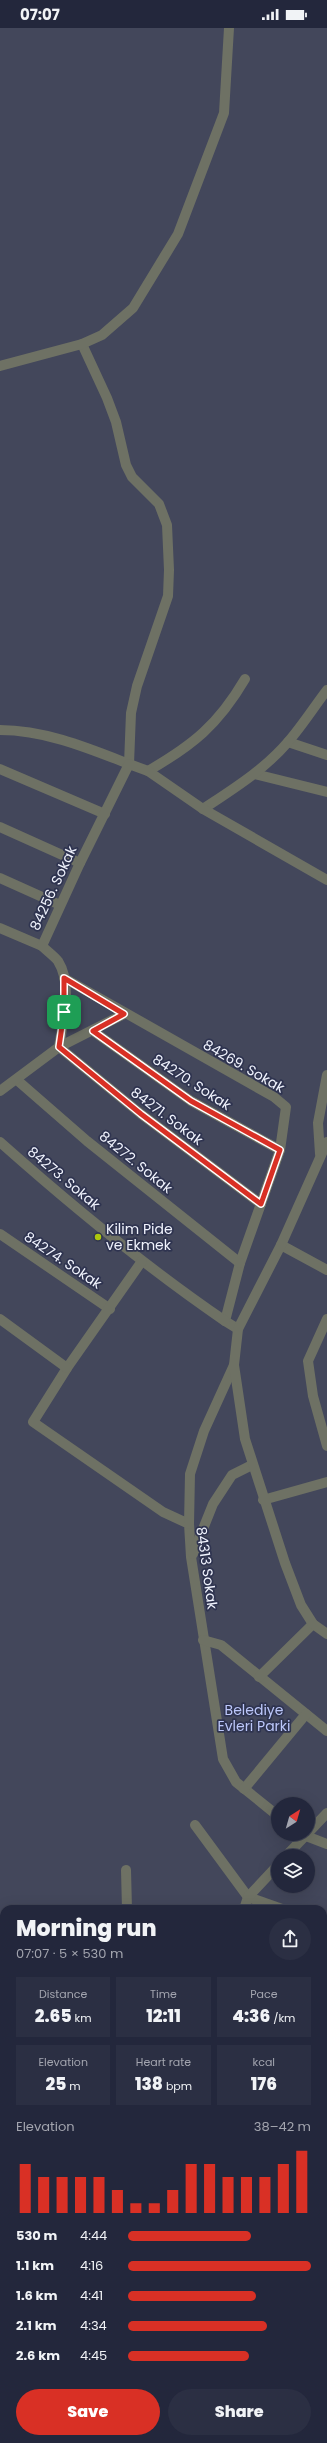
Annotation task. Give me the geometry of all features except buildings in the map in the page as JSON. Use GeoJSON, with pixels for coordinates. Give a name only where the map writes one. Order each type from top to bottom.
{"type":"FeatureCollection","features":[{"type":"Feature","properties":{"kind":"street"},"geometry":{"type":"LineString","coordinates":[[0,366],[82,344],[102,335],[133,308],[178,234],[224,113],[229,28]]}},
{"type":"Feature","properties":{"kind":"street"},"geometry":{"type":"LineString","coordinates":[[82,344],[108,398],[116,422],[126,465],[132,477],[159,504],[167,525],[169,570],[168,596],[137,686],[131,713],[129,764]]}},
{"type":"Feature","properties":{"kind":"street"},"geometry":{"type":"LineString","coordinates":[[148,771],[184,750],[215,723],[232,701],[244,679]]}},
{"type":"Feature","properties":{"kind":"street"},"geometry":{"type":"LineString","coordinates":[[202,809],[255,774],[288,742],[327,690]]}},
{"type":"Feature","properties":{"kind":"street"},"geometry":{"type":"LineString","coordinates":[[0,730],[29,732],[78,745],[148,771],[202,809],[327,880]]}},
{"type":"Feature","properties":{"kind":"street"},"geometry":{"type":"LineString","coordinates":[[288,742],[327,755]]}},
{"type":"Feature","properties":{"kind":"street","name":"84256. Sokak"},"geometry":{"type":"LineString","coordinates":[[59,1047],[64,1012],[64,978],[58,961],[42,946],[80,863],[129,764]]}},
{"type":"Feature","properties":{"kind":"street"},"geometry":{"type":"LineString","coordinates":[[0,769],[105,814]]}},
{"type":"Feature","properties":{"kind":"street"},"geometry":{"type":"LineString","coordinates":[[255,774],[327,792]]}},
{"type":"Feature","properties":{"kind":"street"},"geometry":{"type":"LineString","coordinates":[[0,828],[80,863]]}},
{"type":"Feature","properties":{"kind":"street"},"geometry":{"type":"LineString","coordinates":[[0,878],[60,905]]}},
{"type":"Feature","properties":{"kind":"street"},"geometry":{"type":"LineString","coordinates":[[0,928],[42,946]]}},
{"type":"Feature","properties":{"kind":"street","name":"84269. Sokak"},"geometry":{"type":"LineString","coordinates":[[64,978],[124,1014],[274,1098],[286,1107],[280,1150],[240,1264],[225,1321]]}},
{"type":"Feature","properties":{"kind":"street"},"geometry":{"type":"LineString","coordinates":[[0,1091],[17,1080],[59,1047],[124,1014]]}},
{"type":"Feature","properties":{"kind":"street","name":"84270. Sokak"},"geometry":{"type":"LineString","coordinates":[[93,1031],[191,1101],[280,1150]]}},
{"type":"Feature","properties":{"kind":"street","name":"84271. Sokak"},"geometry":{"type":"LineString","coordinates":[[59,1047],[141,1114],[261,1204]]}},
{"type":"Feature","properties":{"kind":"street"},"geometry":{"type":"LineString","coordinates":[[320,1154],[318,1123],[327,1075]]}},
{"type":"Feature","properties":{"kind":"street","name":"84272. Sokak"},"geometry":{"type":"LineString","coordinates":[[17,1080],[87,1141],[240,1264]]}},
{"type":"Feature","properties":{"kind":"street","name":"84273. Sokak"},"geometry":{"type":"LineString","coordinates":[[0,1142],[142,1261],[225,1321]]}},
{"type":"Feature","properties":{"kind":"street"},"geometry":{"type":"LineString","coordinates":[[327,1142],[320,1154],[281,1245],[238,1329],[234,1365],[245,1439],[263,1500],[301,1605],[313,1624],[327,1634]]}},
{"type":"Feature","properties":{"kind":"street","name":"84274. Sokak"},"geometry":{"type":"LineString","coordinates":[[0,1234],[110,1309]]}},
{"type":"Feature","properties":{"kind":"street"},"geometry":{"type":"LineString","coordinates":[[281,1245],[327,1270]]}},
{"type":"Feature","properties":{"kind":"street"},"geometry":{"type":"LineString","coordinates":[[0,1319],[67,1368],[110,1309],[142,1261]]}},
{"type":"Feature","properties":{"kind":"street"},"geometry":{"type":"LineString","coordinates":[[327,1319],[308,1361],[313,1396],[327,1446]]}},
{"type":"Feature","properties":{"kind":"street"},"geometry":{"type":"LineString","coordinates":[[225,1321],[238,1329]]}},
{"type":"Feature","properties":{"kind":"street"},"geometry":{"type":"LineString","coordinates":[[189,1524],[190,1474],[204,1430],[234,1365]]}},
{"type":"Feature","properties":{"kind":"street","name":"84313 Sokak"},"geometry":{"type":"LineString","coordinates":[[67,1368],[33,1422],[163,1512],[189,1524],[191,1558],[223,1759],[230,1774],[244,1789],[271,1810]]}},
{"type":"Feature","properties":{"kind":"street"},"geometry":{"type":"LineString","coordinates":[[191,1558],[217,1498],[232,1475],[252,1465]]}},
{"type":"Feature","properties":{"kind":"street"},"geometry":{"type":"LineString","coordinates":[[263,1500],[327,1482]]}},
{"type":"Feature","properties":{"kind":"street"},"geometry":{"type":"LineString","coordinates":[[259,1676],[313,1624]]}},
{"type":"Feature","properties":{"kind":"street"},"geometry":{"type":"LineString","coordinates":[[203,1640],[221,1645],[327,1731]]}},
{"type":"Feature","properties":{"kind":"street"},"geometry":{"type":"LineString","coordinates":[[244,1789],[306,1714]]}},
{"type":"Feature","properties":{"kind":"street"},"geometry":{"type":"LineString","coordinates":[[315,1824],[327,1813]]}},
{"type":"Feature","properties":{"kind":"street"},"geometry":{"type":"LineString","coordinates":[[195,1825],[248,1897],[271,1905]]}},
{"type":"Feature","properties":{"kind":"street"},"geometry":{"type":"LineString","coordinates":[[315,1839],[327,1844]]}},
{"type":"Feature","properties":{"kind":"street"},"geometry":{"type":"LineString","coordinates":[[292,1849],[299,1841]]}},
{"type":"Feature","properties":{"kind":"street"},"geometry":{"type":"LineString","coordinates":[[126,1870],[127,1905]]}},
{"type":"Feature","properties":{"kind":"street"},"geometry":{"type":"LineString","coordinates":[[245,1905],[248,1897],[271,1872]]}},
{"type":"Feature","properties":{"kind":"green space","name":"Belediye Evleri Parki"},"geometry":{"type":"Polygon","coordinates":[[[0,28],[327,28],[327,1905],[0,1905],[0,28]]]}},
{"type":"Feature","properties":{"kind":"place","name":"Kilim Pide ve Ekmek"},"geometry":{"type":"Point","coordinates":[98,1237]}},
{"type":"Feature","properties":{"kind":"route"},"geometry":{"type":"LineString","coordinates":[[64,978],[124,1014],[93,1031],[191,1101],[280,1150],[261,1204],[141,1114],[59,1047],[64,1012],[66,982],[64,978]]}}]}
